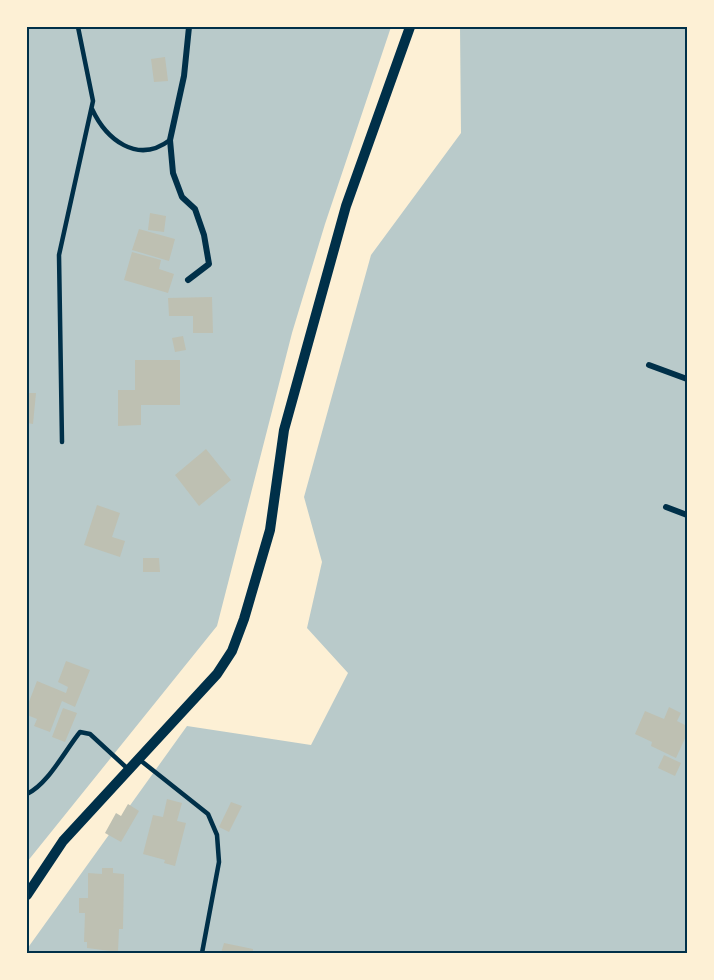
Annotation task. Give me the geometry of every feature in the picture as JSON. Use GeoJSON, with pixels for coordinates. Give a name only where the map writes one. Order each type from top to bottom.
{"type":"FeatureCollection","features":[{"type":"Feature","properties":{"kind":"street"},"geometry":{"type":"LineString","coordinates":[[188,280],[209,264],[204,235],[195,210],[182,197],[173,173],[170,140],[184,76],[189,27]]}},
{"type":"Feature","properties":{"kind":"street"},"geometry":{"type":"LineString","coordinates":[[27,895],[63,841],[217,674],[232,651],[244,620],[270,530],[284,430],[346,206],[410,27]]}},
{"type":"Feature","properties":{"kind":"street"},"geometry":{"type":"LineString","coordinates":[[649,365],[687,379]]}},
{"type":"Feature","properties":{"kind":"street"},"geometry":{"type":"LineString","coordinates":[[666,507],[687,515]]}},
{"type":"Feature","properties":{"kind":"lane"},"geometry":{"type":"LineString","coordinates":[[78,27],[92,109],[101,128],[116,142],[141,150],[162,146],[170,140]]}},
{"type":"Feature","properties":{"kind":"lane"},"geometry":{"type":"LineString","coordinates":[[62,442],[59,255],[92,109]]}},
{"type":"Feature","properties":{"kind":"lane"},"geometry":{"type":"LineString","coordinates":[[27,794],[42,786],[51,769],[80,732],[90,735],[129,771]]}},
{"type":"Feature","properties":{"kind":"lane"},"geometry":{"type":"LineString","coordinates":[[140,760],[208,814],[217,835],[219,862],[202,953]]}},
{"type":"Feature","properties":{"kind":"shaded area"},"geometry":{"type":"Polygon","coordinates":[[[27,27],[391,27],[325,224],[292,333],[217,626],[27,862],[27,27]]]}},
{"type":"Feature","properties":{"kind":"shaded area"},"geometry":{"type":"Polygon","coordinates":[[[460,27],[687,27],[687,953],[27,953],[27,949],[187,726],[311,745],[348,673],[307,628],[322,562],[304,497],[371,255],[461,133],[460,27]]]}},
{"type":"Feature","properties":{"kind":"building"},"geometry":{"type":"Polygon","coordinates":[[[165,57],[168,81],[154,82],[151,59],[165,57]]]}},
{"type":"Feature","properties":{"kind":"building"},"geometry":{"type":"Polygon","coordinates":[[[150,213],[166,216],[164,232],[148,230],[150,213]]]}},
{"type":"Feature","properties":{"kind":"building"},"geometry":{"type":"Polygon","coordinates":[[[139,229],[175,239],[169,261],[132,250],[139,229]]]}},
{"type":"Feature","properties":{"kind":"building"},"geometry":{"type":"Polygon","coordinates":[[[132,252],[161,260],[159,269],[174,274],[168,293],[124,280],[132,252]]]}},
{"type":"Feature","properties":{"kind":"building"},"geometry":{"type":"Polygon","coordinates":[[[212,297],[213,333],[193,333],[193,316],[169,316],[168,298],[212,297]]]}},
{"type":"Feature","properties":{"kind":"building"},"geometry":{"type":"Polygon","coordinates":[[[183,336],[186,350],[175,352],[172,338],[183,336]]]}},
{"type":"Feature","properties":{"kind":"building"},"geometry":{"type":"Polygon","coordinates":[[[135,360],[180,360],[180,405],[141,405],[141,425],[118,426],[118,390],[135,390],[135,360]]]}},
{"type":"Feature","properties":{"kind":"building"},"geometry":{"type":"Polygon","coordinates":[[[27,393],[36,393],[33,424],[27,423],[27,393]]]}},
{"type":"Feature","properties":{"kind":"building"},"geometry":{"type":"Polygon","coordinates":[[[206,449],[231,480],[199,506],[175,475],[206,449]]]}},
{"type":"Feature","properties":{"kind":"building"},"geometry":{"type":"Polygon","coordinates":[[[97,505],[120,513],[112,537],[125,541],[120,557],[84,545],[97,505]]]}},
{"type":"Feature","properties":{"kind":"building"},"geometry":{"type":"Polygon","coordinates":[[[143,558],[159,558],[160,572],[143,572],[143,558]]]}},
{"type":"Feature","properties":{"kind":"building"},"geometry":{"type":"Polygon","coordinates":[[[66,661],[90,670],[75,707],[62,701],[50,732],[34,726],[37,719],[27,715],[27,707],[37,681],[66,693],[68,687],[58,682],[66,661]]]}},
{"type":"Feature","properties":{"kind":"building"},"geometry":{"type":"Polygon","coordinates":[[[669,707],[681,713],[677,721],[687,726],[687,734],[676,758],[651,746],[652,742],[635,734],[645,711],[664,719],[669,707]]]}},
{"type":"Feature","properties":{"kind":"building"},"geometry":{"type":"Polygon","coordinates":[[[63,708],[77,713],[65,742],[52,737],[63,708]]]}},
{"type":"Feature","properties":{"kind":"building"},"geometry":{"type":"Polygon","coordinates":[[[664,755],[681,763],[675,776],[658,768],[664,755]]]}},
{"type":"Feature","properties":{"kind":"building"},"geometry":{"type":"Polygon","coordinates":[[[167,799],[182,803],[177,821],[186,823],[175,866],[164,863],[165,860],[143,854],[153,815],[163,817],[167,799]]]}},
{"type":"Feature","properties":{"kind":"building"},"geometry":{"type":"Polygon","coordinates":[[[231,802],[242,806],[229,832],[219,827],[231,802]]]}},
{"type":"Feature","properties":{"kind":"building"},"geometry":{"type":"Polygon","coordinates":[[[128,804],[139,811],[121,842],[105,833],[116,813],[121,816],[128,804]]]}},
{"type":"Feature","properties":{"kind":"building"},"geometry":{"type":"Polygon","coordinates":[[[102,868],[113,868],[113,873],[124,874],[123,929],[119,929],[118,952],[87,948],[87,942],[84,942],[85,913],[79,913],[79,898],[88,898],[88,873],[102,874],[102,868]]]}},
{"type":"Feature","properties":{"kind":"building"},"geometry":{"type":"Polygon","coordinates":[[[224,943],[253,949],[253,953],[221,953],[224,943]]]}}]}
